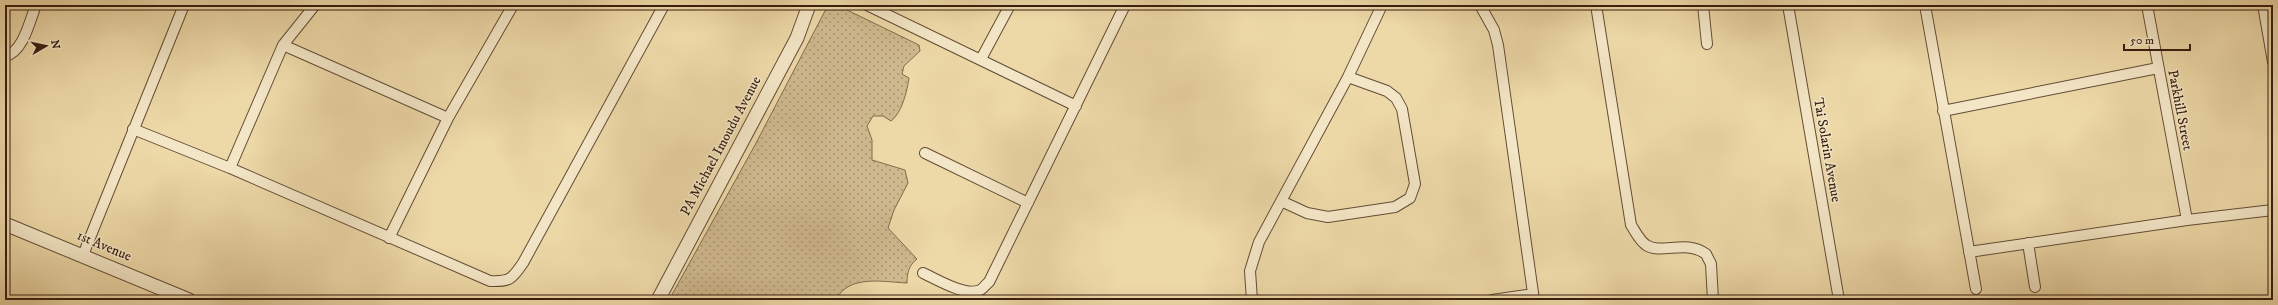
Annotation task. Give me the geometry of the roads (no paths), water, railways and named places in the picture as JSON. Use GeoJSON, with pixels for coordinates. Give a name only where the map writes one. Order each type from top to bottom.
{"type":"FeatureCollection","features":[{"type":"Feature","properties":{"kind":"street"},"geometry":{"type":"LineString","coordinates":[[5,56],[9,55],[19,46],[36,5]]}},
{"type":"Feature","properties":{"kind":"street"},"geometry":{"type":"LineString","coordinates":[[83,255],[184,5]]}},
{"type":"Feature","properties":{"kind":"street"},"geometry":{"type":"LineString","coordinates":[[230,168],[283,45],[315,5]]}},
{"type":"Feature","properties":{"kind":"street"},"geometry":{"type":"LineString","coordinates":[[389,238],[448,118],[513,5]]}},
{"type":"Feature","properties":{"kind":"street"},"geometry":{"type":"LineString","coordinates":[[133,129],[230,168],[490,281],[504,282],[513,278],[523,263],[664,5]]}},
{"type":"Feature","properties":{"kind":"street","name":"PA Michael Imoudu Avenue"},"geometry":{"type":"LineString","coordinates":[[658,300],[797,38],[809,5]]}},
{"type":"Feature","properties":{"kind":"street"},"geometry":{"type":"LineString","coordinates":[[867,5],[1076,106]]}},
{"type":"Feature","properties":{"kind":"street"},"geometry":{"type":"LineString","coordinates":[[981,60],[1010,5]]}},
{"type":"Feature","properties":{"kind":"street"},"geometry":{"type":"LineString","coordinates":[[923,273],[952,287],[969,292],[980,290],[989,282],[1125,5]]}},
{"type":"Feature","properties":{"kind":"street"},"geometry":{"type":"LineString","coordinates":[[1252,300],[1250,271],[1259,242],[1348,77],[1382,5]]}},
{"type":"Feature","properties":{"kind":"street"},"geometry":{"type":"LineString","coordinates":[[1480,5],[1494,30],[1498,45],[1534,297],[1492,300]]}},
{"type":"Feature","properties":{"kind":"street"},"geometry":{"type":"LineString","coordinates":[[1596,5],[1631,225],[1641,240],[1653,248],[1693,246],[1706,254],[1710,264],[1714,300]]}},
{"type":"Feature","properties":{"kind":"street"},"geometry":{"type":"LineString","coordinates":[[1703,5],[1707,44]]}},
{"type":"Feature","properties":{"kind":"street","name":"Tai Solarin Avenue"},"geometry":{"type":"LineString","coordinates":[[1788,5],[1839,300]]}},
{"type":"Feature","properties":{"kind":"street"},"geometry":{"type":"LineString","coordinates":[[1925,5],[1976,289]]}},
{"type":"Feature","properties":{"kind":"street","name":"Parkhill Street"},"geometry":{"type":"LineString","coordinates":[[2147,5],[2187,220]]}},
{"type":"Feature","properties":{"kind":"street"},"geometry":{"type":"LineString","coordinates":[[2263,5],[2273,62]]}},
{"type":"Feature","properties":{"kind":"street"},"geometry":{"type":"LineString","coordinates":[[283,45],[448,118]]}},
{"type":"Feature","properties":{"kind":"street"},"geometry":{"type":"LineString","coordinates":[[1943,112],[2158,68]]}},
{"type":"Feature","properties":{"kind":"street"},"geometry":{"type":"LineString","coordinates":[[1281,201],[1307,213],[1328,217],[1395,207],[1410,198],[1415,184],[1402,109],[1396,98],[1387,91],[1348,77]]}},
{"type":"Feature","properties":{"kind":"street"},"geometry":{"type":"LineString","coordinates":[[925,153],[1028,203]]}},
{"type":"Feature","properties":{"kind":"street"},"geometry":{"type":"LineString","coordinates":[[1969,252],[2187,220],[2273,210]]}},
{"type":"Feature","properties":{"kind":"street","name":"1st Avenue"},"geometry":{"type":"LineString","coordinates":[[5,224],[189,300]]}},
{"type":"Feature","properties":{"kind":"street"},"geometry":{"type":"LineString","coordinates":[[2028,243],[2035,287]]}}]}
